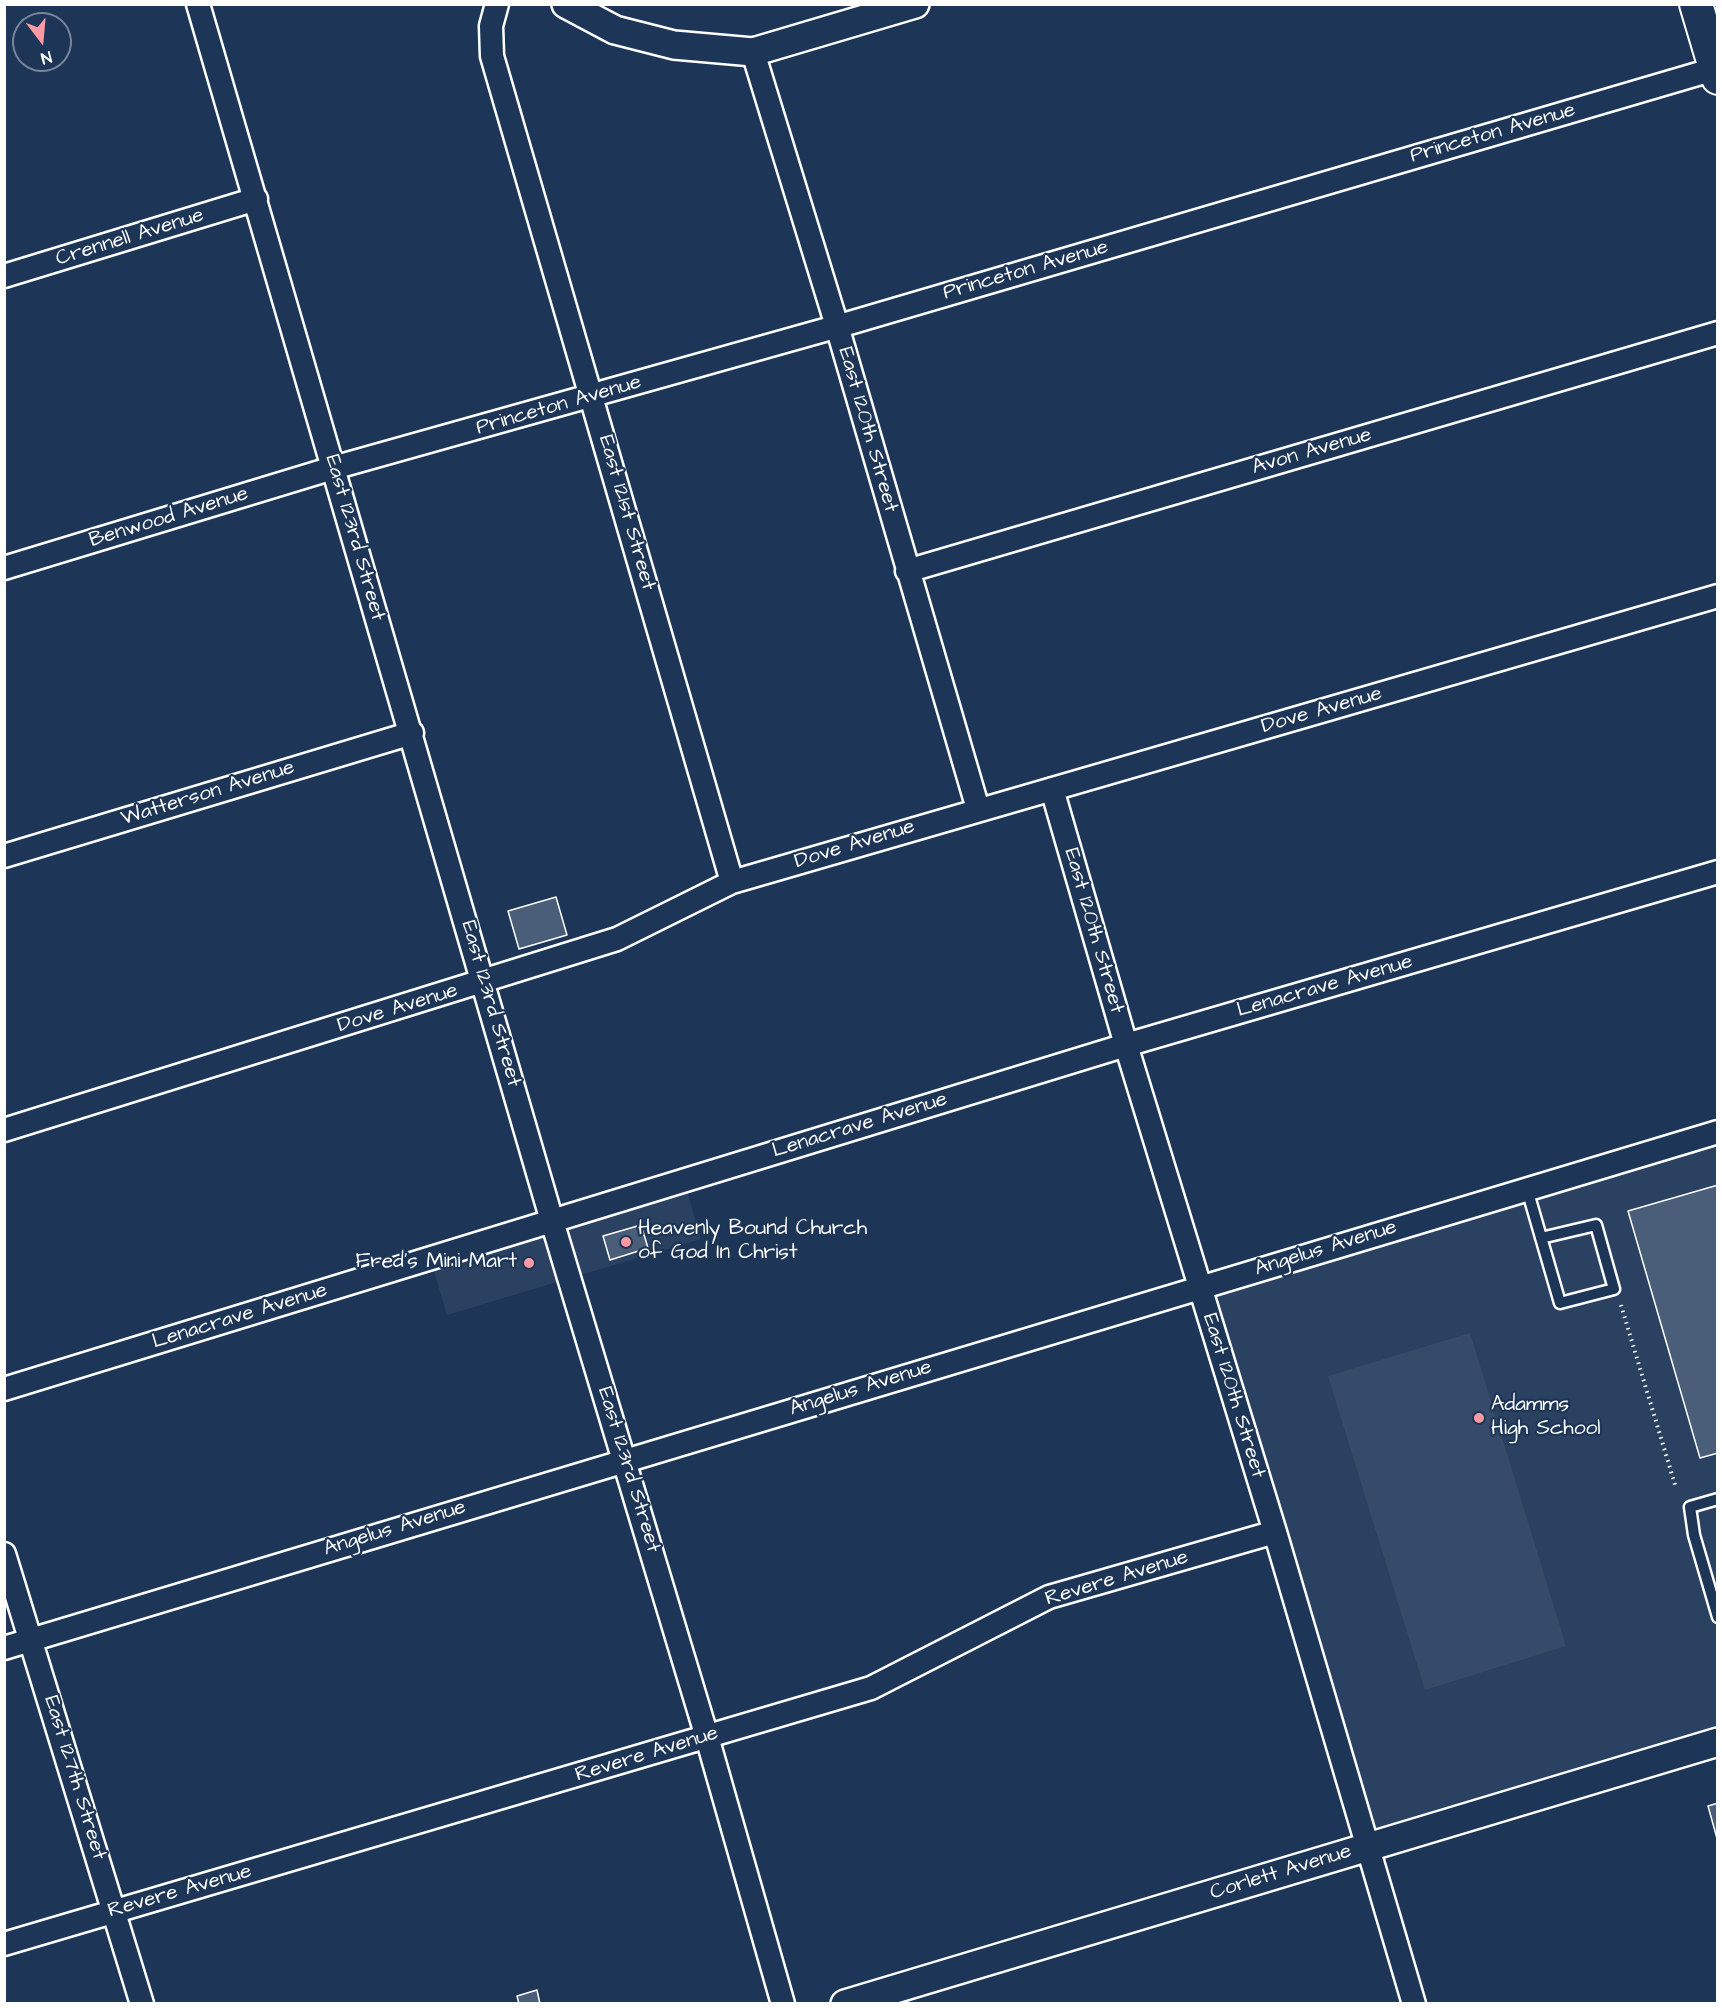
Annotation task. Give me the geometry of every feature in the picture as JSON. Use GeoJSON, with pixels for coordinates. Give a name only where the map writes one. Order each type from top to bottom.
{"type":"FeatureCollection","features":[{"type":"Feature","properties":{"kind":"main road"},"geometry":{"type":"LineString","coordinates":[[1696,4],[1717,71]]}},
{"type":"Feature","properties":{"kind":"street","name":"East 123rd Street"},"geometry":{"type":"LineString","coordinates":[[198,4],[412,733],[552,1221],[707,1737],[783,2004]]}},
{"type":"Feature","properties":{"kind":"street","name":"East 121st Street"},"geometry":{"type":"LineString","coordinates":[[497,4],[491,26],[492,56],[732,882]]}},
{"type":"Feature","properties":{"kind":"street"},"geometry":{"type":"LineString","coordinates":[[566,4],[615,30],[674,45],[753,52],[915,4]]}},
{"type":"Feature","properties":{"kind":"street","name":"East 120th Street"},"geometry":{"type":"LineString","coordinates":[[753,52],[837,326],[978,809]]}},
{"type":"Feature","properties":{"kind":"street","name":"Princeton Avenue"},"geometry":{"type":"LineString","coordinates":[[333,468],[837,326],[1717,71]]}},
{"type":"Feature","properties":{"kind":"street","name":"Crennell Avenue"},"geometry":{"type":"LineString","coordinates":[[4,276],[256,200]]}},
{"type":"Feature","properties":{"kind":"street","name":"Avon Avenue"},"geometry":{"type":"LineString","coordinates":[[907,571],[1718,333]]}},
{"type":"Feature","properties":{"kind":"street","name":"Benwood Avenue"},"geometry":{"type":"LineString","coordinates":[[4,568],[333,468]]}},
{"type":"Feature","properties":{"kind":"street","name":"Dove Avenue"},"geometry":{"type":"LineString","coordinates":[[4,1130],[484,983],[617,939],[732,882],[1718,596]]}},
{"type":"Feature","properties":{"kind":"street","name":"Watterson Avenue"},"geometry":{"type":"LineString","coordinates":[[4,855],[412,733]]}},
{"type":"Feature","properties":{"kind":"street","name":"East 120th Street"},"geometry":{"type":"LineString","coordinates":[[1052,789],[1126,1045],[1275,1532],[1414,2004]]}},
{"type":"Feature","properties":{"kind":"street","name":"Lenacrave Avenue"},"geometry":{"type":"LineString","coordinates":[[4,1389],[1126,1045],[1718,872]]}},
{"type":"Feature","properties":{"kind":"street","name":"Angelus Avenue"},"geometry":{"type":"LineString","coordinates":[[4,1648],[1718,1132]]}},
{"type":"Feature","properties":{"kind":"street","name":"Revere Avenue"},"geometry":{"type":"LineString","coordinates":[[4,1944],[871,1688],[1049,1597],[1275,1532]]}},
{"type":"Feature","properties":{"kind":"street","name":"East 127th Street"},"geometry":{"type":"LineString","coordinates":[[4,1554],[142,2004]]}},
{"type":"Feature","properties":{"kind":"street","name":"Corlett Avenue"},"geometry":{"type":"LineString","coordinates":[[845,2004],[1718,1742]]}},
{"type":"Feature","properties":{"kind":"lane"},"geometry":{"type":"LineString","coordinates":[[1527,1189],[1541,1238],[1560,1304],[1614,1289],[1596,1225],[1541,1238]]}},
{"type":"Feature","properties":{"kind":"lane"},"geometry":{"type":"LineString","coordinates":[[1718,1499],[1690,1507],[1694,1535],[1718,1617]]}},
{"type":"Feature","properties":{"kind":"path"},"geometry":{"type":"LineString","coordinates":[[1621,1305],[1676,1488]]}},
{"type":"Feature","properties":{"kind":"shaded area","name":"Adamms High School"},"geometry":{"type":"Polygon","coordinates":[[[1717,1132],[1717,1742],[1366,1847],[1200,1287],[1717,1132]]]}},
{"type":"Feature","properties":{"kind":"shaded area"},"geometry":{"type":"Polygon","coordinates":[[[684,1180],[701,1239],[447,1315],[430,1258],[684,1180]]]}},
{"type":"Feature","properties":{"kind":"shaded area"},"geometry":{"type":"Polygon","coordinates":[[[1470,1333],[1566,1646],[1425,1690],[1328,1376],[1470,1333]]]}},
{"type":"Feature","properties":{"kind":"building"},"geometry":{"type":"Polygon","coordinates":[[[556,897],[567,935],[519,949],[508,911],[556,897]]]}},
{"type":"Feature","properties":{"kind":"building"},"geometry":{"type":"Polygon","coordinates":[[[1718,1185],[1718,1453],[1700,1458],[1628,1211],[1718,1185]]]}},
{"type":"Feature","properties":{"kind":"building","name":"Heavenly Bound Church of God In Christ"},"geometry":{"type":"Polygon","coordinates":[[[641,1225],[648,1248],[610,1260],[603,1236],[641,1225]]]}},
{"type":"Feature","properties":{"kind":"building"},"geometry":{"type":"Polygon","coordinates":[[[1718,1803],[1718,1842],[1708,1806],[1718,1803]]]}},
{"type":"Feature","properties":{"kind":"building"},"geometry":{"type":"Polygon","coordinates":[[[537,1990],[540,2004],[519,2004],[517,1996],[537,1990]]]}},
{"type":"Feature","properties":{"kind":"place","name":"Heavenly Bound Church of God In Christ"},"geometry":{"type":"Point","coordinates":[626,1242]}},
{"type":"Feature","properties":{"kind":"place","name":"Fred's Mini Mart"},"geometry":{"type":"Point","coordinates":[529,1263]}},
{"type":"Feature","properties":{"kind":"place","name":"Adamms High School"},"geometry":{"type":"Point","coordinates":[1479,1418]}}]}
